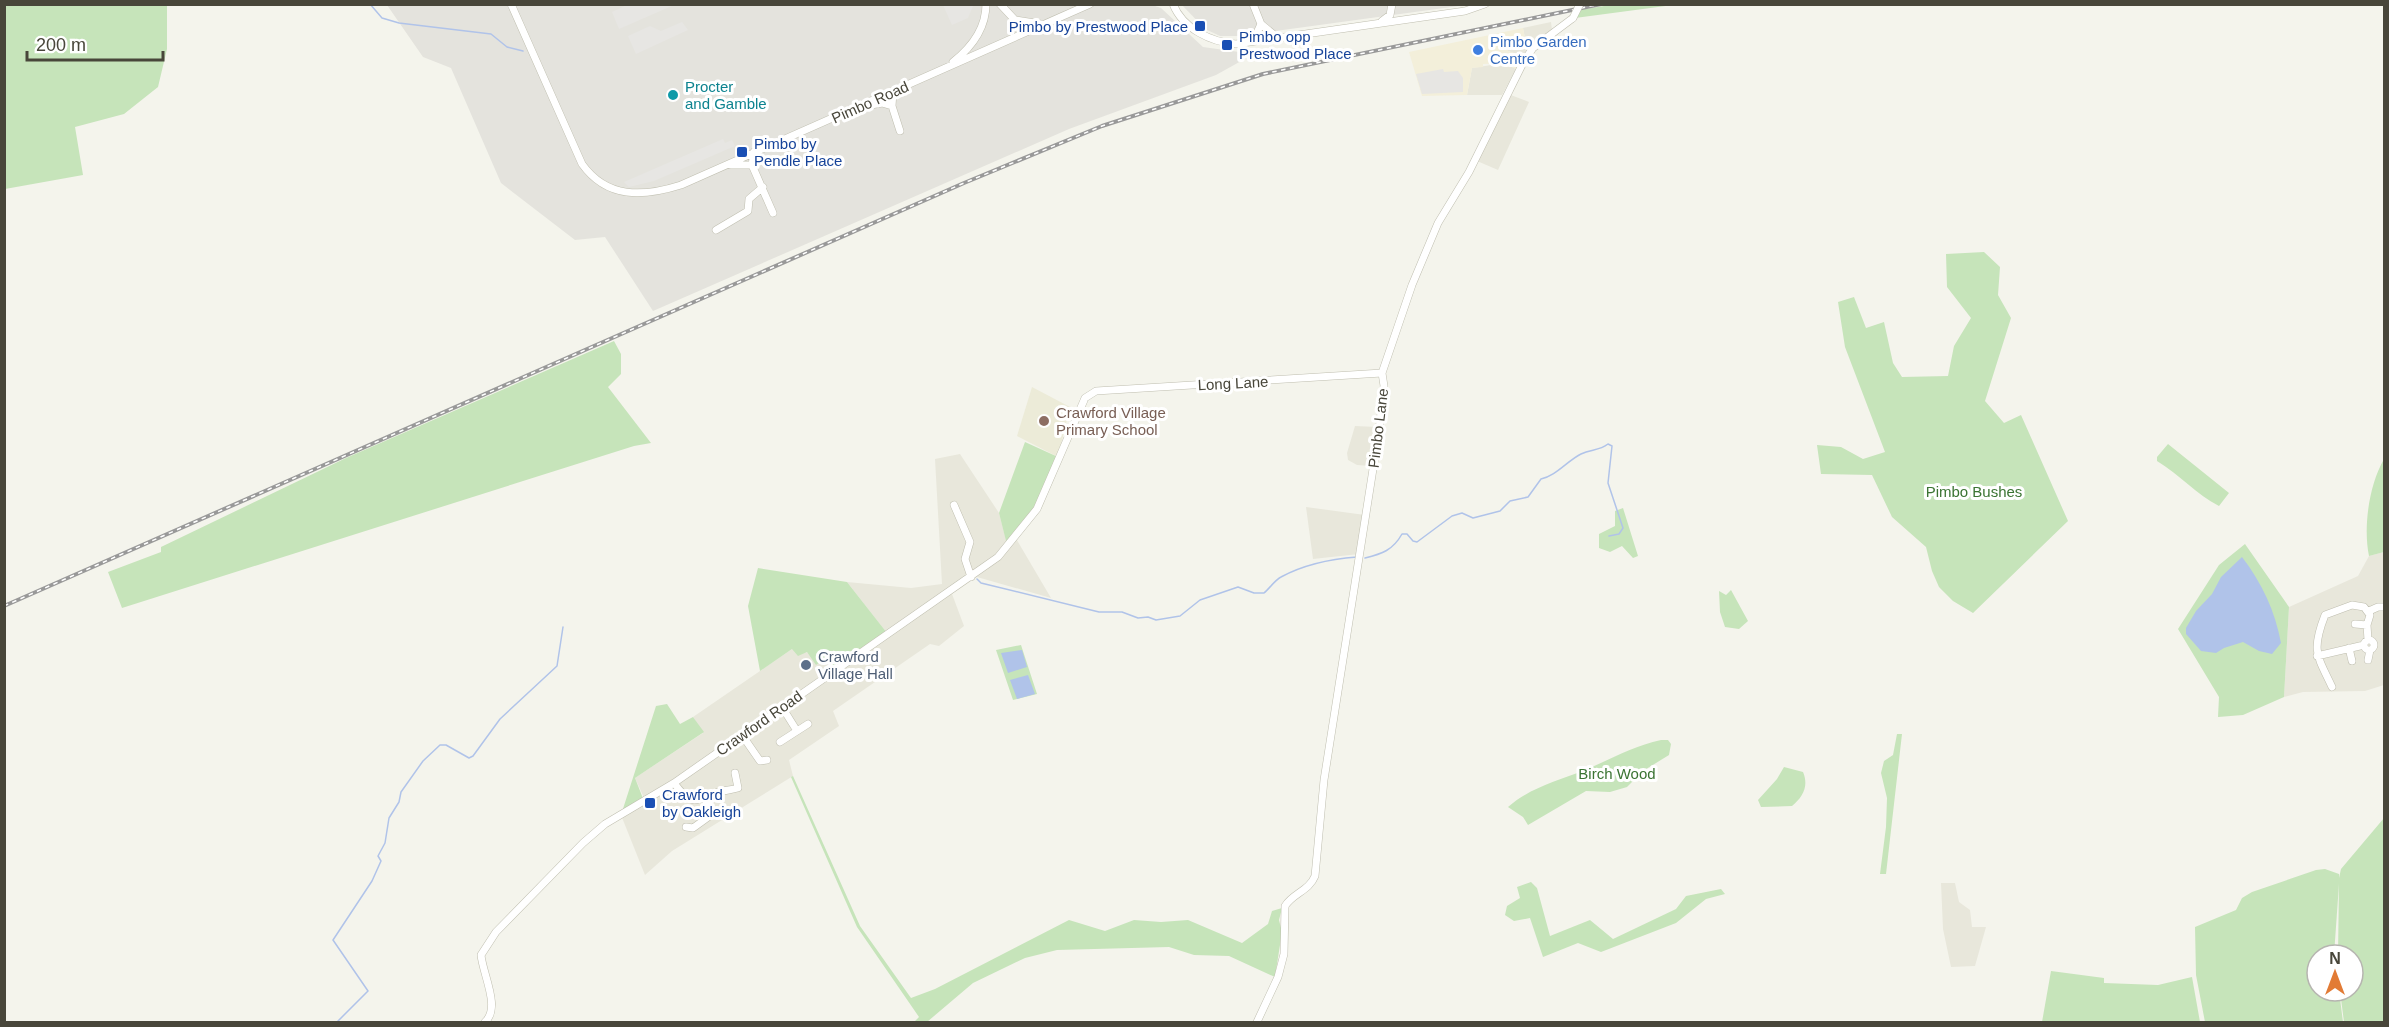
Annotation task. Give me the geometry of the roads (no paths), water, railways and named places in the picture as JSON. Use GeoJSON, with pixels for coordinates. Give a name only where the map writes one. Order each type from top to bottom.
{"type":"FeatureCollection","features":[{"type":"Feature","properties":{"kind":"street","name":"Pimbo Road"},"geometry":{"type":"LineString","coordinates":[[511,4],[582,164],[601,184],[624,193],[649,194],[681,185],[1090,4]]}},
{"type":"Feature","properties":{"kind":"street"},"geometry":{"type":"LineString","coordinates":[[947,68],[978,36],[984,20],[986,4]]}},
{"type":"Feature","properties":{"kind":"street"},"geometry":{"type":"LineString","coordinates":[[1000,4],[1015,20],[1046,24]]}},
{"type":"Feature","properties":{"kind":"street"},"geometry":{"type":"LineString","coordinates":[[1168,4],[1203,35],[1223,42],[1244,43],[1466,11],[1485,4]]}},
{"type":"Feature","properties":{"kind":"street"},"geometry":{"type":"LineString","coordinates":[[1253,4],[1261,24],[1278,38]]}},
{"type":"Feature","properties":{"kind":"street"},"geometry":{"type":"LineString","coordinates":[[1392,4],[1401,15],[1417,18]]}},
{"type":"Feature","properties":{"kind":"street"},"geometry":{"type":"LineString","coordinates":[[1368,25],[1387,18],[1392,4]]}},
{"type":"Feature","properties":{"kind":"street","name":"Pimbo Lane"},"geometry":{"type":"LineString","coordinates":[[1257,1023],[1280,970],[1287,944],[1285,906],[1295,895],[1310,886],[1316,876],[1324,780],[1378,431],[1384,386],[1382,373],[1396,328],[1427,247],[1469,172],[1524,61],[1533,48],[1573,18],[1580,4]]}},
{"type":"Feature","properties":{"kind":"street"},"geometry":{"type":"LineString","coordinates":[[1244,43],[1257,35],[1261,24]]}},
{"type":"Feature","properties":{"kind":"street"},"geometry":{"type":"LineString","coordinates":[[893,92],[892,106],[900,131]]}},
{"type":"Feature","properties":{"kind":"street"},"geometry":{"type":"LineString","coordinates":[[861,106],[882,103],[892,106]]}},
{"type":"Feature","properties":{"kind":"street"},"geometry":{"type":"LineString","coordinates":[[754,152],[752,165],[773,213]]}},
{"type":"Feature","properties":{"kind":"street"},"geometry":{"type":"LineString","coordinates":[[724,166],[752,165]]}},
{"type":"Feature","properties":{"kind":"street"},"geometry":{"type":"LineString","coordinates":[[716,230],[748,211],[749,199],[762,187]]}},
{"type":"Feature","properties":{"kind":"street","name":"Long Lane"},"geometry":{"type":"LineString","coordinates":[[1085,398],[1096,391],[1382,373]]}},
{"type":"Feature","properties":{"kind":"street","name":"Crawford Road"},"geometry":{"type":"LineString","coordinates":[[484,1023],[491,1017],[493,1008],[481,955],[489,941],[583,843],[605,824],[674,783],[971,577],[1003,552],[1037,509],[1085,398]]}},
{"type":"Feature","properties":{"kind":"street"},"geometry":{"type":"LineString","coordinates":[[954,504],[970,542],[965,559],[971,577]]}},
{"type":"Feature","properties":{"kind":"street"},"geometry":{"type":"LineString","coordinates":[[2332,687],[2315,648],[2325,615],[2355,605],[2369,611],[2378,607],[2385,608]]}},
{"type":"Feature","properties":{"kind":"street"},"geometry":{"type":"LineString","coordinates":[[2368,660],[2369,611]]}},
{"type":"Feature","properties":{"kind":"street"},"geometry":{"type":"LineString","coordinates":[[2355,624],[2367,625]]}},
{"type":"Feature","properties":{"kind":"street"},"geometry":{"type":"LineString","coordinates":[[2317,656],[2385,641]]}},
{"type":"Feature","properties":{"kind":"street"},"geometry":{"type":"LineString","coordinates":[[2349,648],[2352,661]]}},
{"type":"Feature","properties":{"kind":"street"},"geometry":{"type":"LineString","coordinates":[[782,707],[798,730]]}},
{"type":"Feature","properties":{"kind":"street"},"geometry":{"type":"LineString","coordinates":[[780,742],[808,724]]}},
{"type":"Feature","properties":{"kind":"street"},"geometry":{"type":"LineString","coordinates":[[742,735],[760,761],[767,760]]}},
{"type":"Feature","properties":{"kind":"street"},"geometry":{"type":"LineString","coordinates":[[674,783],[682,794],[692,800],[705,799],[717,792],[738,788],[735,773]]}},
{"type":"Feature","properties":{"kind":"street"},"geometry":{"type":"LineString","coordinates":[[686,827],[693,828],[711,815],[705,799]]}},
{"type":"Feature","properties":{"kind":"water"},"geometry":{"type":"Polygon","coordinates":[[[2242,557],[2267,598],[2281,643],[2272,654],[2259,651],[2243,642],[2216,653],[2201,651],[2186,634],[2186,628],[2196,611],[2212,594],[2221,577],[2242,557]]]}},
{"type":"Feature","properties":{"kind":"water"},"geometry":{"type":"Polygon","coordinates":[[[1022,650],[1027,667],[1008,673],[1001,653],[1022,650]]]}},
{"type":"Feature","properties":{"kind":"water"},"geometry":{"type":"Polygon","coordinates":[[[1028,675],[1035,694],[1017,699],[1010,680],[1028,675]]]}},
{"type":"Feature","properties":{"kind":"waterway"},"geometry":{"type":"LineString","coordinates":[[370,4],[382,18],[399,23],[491,34],[507,47],[523,51]]}},
{"type":"Feature","properties":{"kind":"waterway"},"geometry":{"type":"LineString","coordinates":[[1365,558],[1386,550],[1395,544],[1402,534],[1407,534],[1417,542],[1452,516],[1462,513],[1473,518],[1500,511],[1510,501],[1528,497],[1541,479],[1552,475],[1576,457],[1608,444],[1612,446],[1608,483],[1623,528],[1619,534],[1609,536]]}},
{"type":"Feature","properties":{"kind":"waterway"},"geometry":{"type":"LineString","coordinates":[[977,579],[981,583],[1099,612],[1122,612],[1138,618],[1148,617],[1156,620],[1180,616],[1200,600],[1238,587],[1254,593],[1264,593],[1279,578],[1308,565],[1357,557]]}},
{"type":"Feature","properties":{"kind":"waterway"},"geometry":{"type":"LineString","coordinates":[[337,1022],[368,991],[333,940],[372,881],[381,861],[378,856],[385,843],[389,818],[399,802],[401,792],[423,761],[440,745],[446,745],[469,758],[473,756],[500,719],[557,666],[563,627]]}},
{"type":"Feature","properties":{"kind":"railway"},"geometry":{"type":"LineString","coordinates":[[4,606],[964,183],[1102,126],[1263,74],[1601,4]]}},
{"type":"Feature","properties":{"kind":"place","name":"Pimbo by Prestwood Place"},"geometry":{"type":"Point","coordinates":[1200,26]}},
{"type":"Feature","properties":{"kind":"place","name":"Pimbo opp Prestwood Place"},"geometry":{"type":"Point","coordinates":[1227,45]}},
{"type":"Feature","properties":{"kind":"place","name":"Pimbo Garden Centre"},"geometry":{"type":"Point","coordinates":[1478,50]}},
{"type":"Feature","properties":{"kind":"place","name":"Procter and Gamble"},"geometry":{"type":"Point","coordinates":[673,95]}},
{"type":"Feature","properties":{"kind":"place","name":"Pimbo by Pendle Place"},"geometry":{"type":"Point","coordinates":[742,152]}},
{"type":"Feature","properties":{"kind":"place","name":"Crawford Village Primary School"},"geometry":{"type":"Point","coordinates":[1044,421]}},
{"type":"Feature","properties":{"kind":"place","name":"Crawford Village Hall"},"geometry":{"type":"Point","coordinates":[806,665]}},
{"type":"Feature","properties":{"kind":"place","name":"Crawford by Oakleigh"},"geometry":{"type":"Point","coordinates":[650,803]}},
{"type":"Feature","properties":{"kind":"park label","name":"Pimbo Bushes"},"geometry":{"type":"Point","coordinates":[1974,491]}},
{"type":"Feature","properties":{"kind":"park label","name":"Birch Wood"},"geometry":{"type":"Point","coordinates":[1617,773]}}]}
